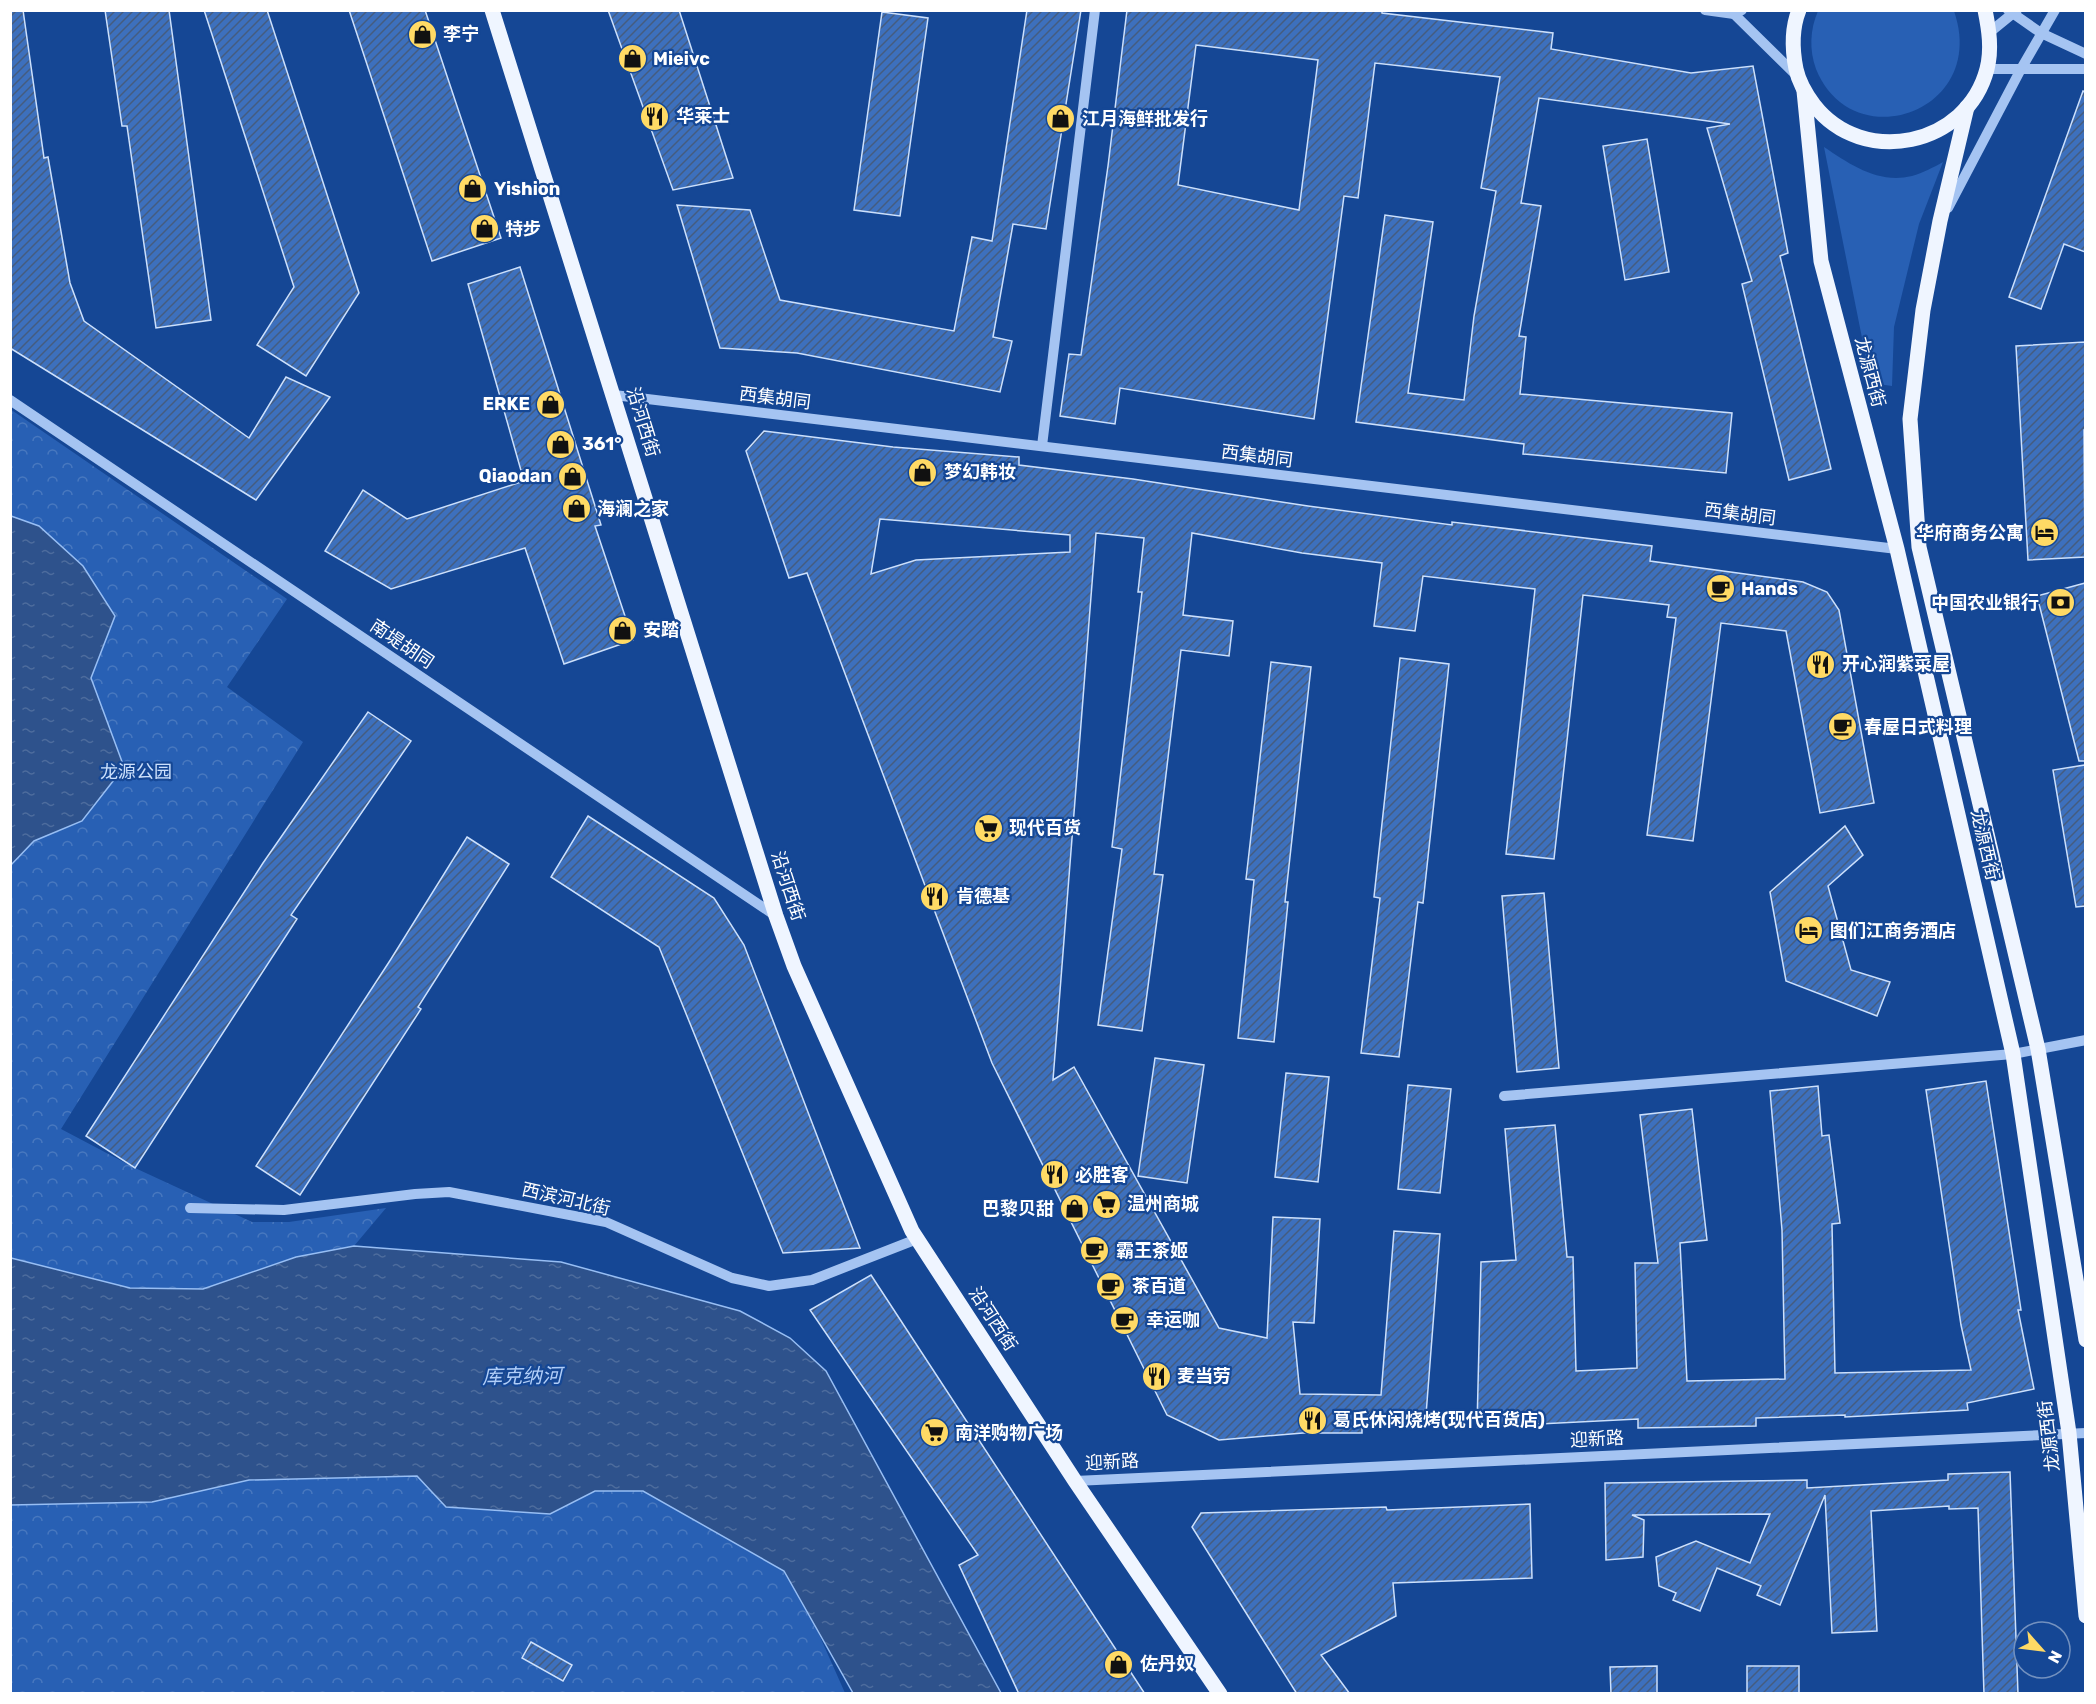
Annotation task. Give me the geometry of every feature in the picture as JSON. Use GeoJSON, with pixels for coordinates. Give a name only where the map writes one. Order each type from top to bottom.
{"type":"FeatureCollection","features":[{"type":"Feature","properties":{"kind":"main road","name":"沿河西街"},"geometry":{"type":"LineString","coordinates":[[492,10],[776,915],[794,966],[917,1239],[1075,1481],[1220,1694]]}},
{"type":"Feature","properties":{"kind":"main road","name":"龙源西街"},"geometry":{"type":"LineString","coordinates":[[1799,10],[1794,22],[1792,50],[1801,84],[1821,261],[1897,549],[2013,1054],[2069,1433],[2085,1616]]}},
{"type":"Feature","properties":{"kind":"main road"},"geometry":{"type":"LineString","coordinates":[[1801,84],[1823,116],[1850,134],[1881,143],[1913,141],[1943,128],[1967,107],[1979,89],[1987,69],[1990,51],[1990,32],[1985,10]]}},
{"type":"Feature","properties":{"kind":"main road","name":"龙源西街"},"geometry":{"type":"LineString","coordinates":[[1967,107],[1940,221],[1923,310],[1910,419],[1919,548],[2038,1049],[2085,1340]]}},
{"type":"Feature","properties":{"kind":"street"},"geometry":{"type":"LineString","coordinates":[[1042,446],[1095,10]]}},
{"type":"Feature","properties":{"kind":"street"},"geometry":{"type":"LineString","coordinates":[[1705,10],[1738,12],[1801,84]]}},
{"type":"Feature","properties":{"kind":"street"},"geometry":{"type":"LineString","coordinates":[[1940,221],[2055,10]]}},
{"type":"Feature","properties":{"kind":"street"},"geometry":{"type":"LineString","coordinates":[[1990,32],[2012,12],[2041,33],[2085,54]]}},
{"type":"Feature","properties":{"kind":"street"},"geometry":{"type":"LineString","coordinates":[[1987,69],[2085,69]]}},
{"type":"Feature","properties":{"kind":"street","name":"西集胡同"},"geometry":{"type":"LineString","coordinates":[[614,395],[1897,549]]}},
{"type":"Feature","properties":{"kind":"street","name":"南堤胡同"},"geometry":{"type":"LineString","coordinates":[[10,400],[776,915]]}},
{"type":"Feature","properties":{"kind":"street"},"geometry":{"type":"LineString","coordinates":[[1504,1096],[2013,1054],[2085,1041]]}},
{"type":"Feature","properties":{"kind":"street","name":"西滨河北街"},"geometry":{"type":"LineString","coordinates":[[190,1208],[284,1210],[449,1192],[606,1222],[732,1278],[769,1286],[812,1280],[917,1239]]}},
{"type":"Feature","properties":{"kind":"street","name":"迎新路"},"geometry":{"type":"LineString","coordinates":[[1075,1481],[2085,1433]]}},
{"type":"Feature","properties":{"kind":"green space"},"geometry":{"type":"Polygon","coordinates":[[[1818,11],[1954,11],[1960,46],[1952,75],[1935,97],[1912,112],[1885,117],[1858,112],[1834,96],[1816,69],[1811,40],[1818,11]]]}},
{"type":"Feature","properties":{"kind":"green space"},"geometry":{"type":"Polygon","coordinates":[[[1824,147],[1865,171],[1888,177],[1912,176],[1943,162],[1919,224],[1894,327],[1892,386],[1871,383],[1824,147]]]}},
{"type":"Feature","properties":{"kind":"green space","name":"龙源公园"},"geometry":{"type":"Polygon","coordinates":[[[10,409],[287,599],[227,687],[303,742],[61,1129],[135,1168],[252,1222],[289,1222],[386,1208],[354,1246],[296,1257],[203,1289],[130,1288],[11,1258],[10,409]]]}},
{"type":"Feature","properties":{"kind":"green space"},"geometry":{"type":"Polygon","coordinates":[[[417,1476],[446,1507],[550,1514],[595,1491],[643,1491],[784,1571],[813,1621],[845,1693],[11,1693],[10,1505],[152,1502],[249,1480],[417,1476]]]}},
{"type":"Feature","properties":{"kind":"water"},"geometry":{"type":"Polygon","coordinates":[[[11,516],[39,526],[83,566],[115,616],[91,678],[124,767],[82,821],[34,841],[11,865],[11,516]]]}},
{"type":"Feature","properties":{"kind":"water","name":"库克纳河"},"geometry":{"type":"Polygon","coordinates":[[[354,1246],[561,1262],[740,1311],[790,1338],[826,1371],[1001,1693],[853,1693],[784,1571],[643,1491],[595,1491],[550,1514],[446,1507],[417,1476],[249,1480],[152,1502],[11,1505],[11,1258],[130,1288],[203,1289],[296,1257],[354,1246]]]}},
{"type":"Feature","properties":{"kind":"building"},"geometry":{"type":"Polygon","coordinates":[[[10,10],[23,10],[44,158],[48,157],[70,283],[84,321],[249,438],[286,377],[330,397],[256,500],[10,348],[10,10]]]}},
{"type":"Feature","properties":{"kind":"building"},"geometry":{"type":"Polygon","coordinates":[[[105,10],[169,10],[211,320],[156,328],[127,126],[122,126],[105,10]]]}},
{"type":"Feature","properties":{"kind":"building"},"geometry":{"type":"Polygon","coordinates":[[[204,10],[267,10],[359,293],[306,376],[257,345],[294,287],[204,10]]]}},
{"type":"Feature","properties":{"kind":"building"},"geometry":{"type":"Polygon","coordinates":[[[349,10],[425,10],[501,238],[432,261],[349,10]]]}},
{"type":"Feature","properties":{"kind":"building"},"geometry":{"type":"Polygon","coordinates":[[[608,10],[679,10],[733,178],[673,190],[608,10]]]}},
{"type":"Feature","properties":{"kind":"building"},"geometry":{"type":"Polygon","coordinates":[[[1027,10],[1081,10],[1046,229],[1013,224],[993,337],[1012,341],[1000,392],[797,353],[720,348],[677,205],[750,210],[780,300],[954,331],[972,237],[992,241],[1027,10]]]}},
{"type":"Feature","properties":{"kind":"building"},"geometry":{"type":"Polygon","coordinates":[[[1127,10],[1382,10],[1382,13],[1553,33],[1551,49],[1691,73],[1753,66],[1788,253],[1780,256],[1831,469],[1789,480],[1742,284],[1752,281],[1707,128],[1730,124],[1539,98],[1521,203],[1541,206],[1519,336],[1526,337],[1520,394],[1732,413],[1726,473],[1523,454],[1524,444],[1356,422],[1385,215],[1433,222],[1408,393],[1464,400],[1474,316],[1496,191],[1481,188],[1500,77],[1375,63],[1358,198],[1344,196],[1314,419],[1120,388],[1115,424],[1060,416],[1069,354],[1081,355],[1127,10]],[[1196,45],[1178,185],[1299,210],[1318,60],[1196,45]]]}},
{"type":"Feature","properties":{"kind":"building"},"geometry":{"type":"Polygon","coordinates":[[[882,12],[928,18],[900,216],[854,210],[882,12]]]}},
{"type":"Feature","properties":{"kind":"building"},"geometry":{"type":"Polygon","coordinates":[[[2083,91],[2085,92],[2085,252],[2064,244],[2041,309],[2009,297],[2083,91]]]}},
{"type":"Feature","properties":{"kind":"building"},"geometry":{"type":"Polygon","coordinates":[[[1647,139],[1669,272],[1625,280],[1603,146],[1647,139]]]}},
{"type":"Feature","properties":{"kind":"building"},"geometry":{"type":"Polygon","coordinates":[[[520,267],[601,525],[595,526],[633,640],[564,664],[525,548],[391,589],[325,551],[363,490],[407,519],[524,481],[468,284],[520,267]]]}},
{"type":"Feature","properties":{"kind":"building"},"geometry":{"type":"Polygon","coordinates":[[[2085,342],[2085,557],[2028,560],[2016,346],[2085,342]]]}},
{"type":"Feature","properties":{"kind":"building"},"geometry":{"type":"Polygon","coordinates":[[[764,431],[893,447],[1019,457],[1019,465],[1133,479],[1308,506],[1452,525],[1452,522],[1652,546],[1650,561],[1803,582],[1827,592],[1839,610],[1874,803],[1820,813],[1786,631],[1721,623],[1693,841],[1647,835],[1676,618],[1667,617],[1669,605],[1583,595],[1554,859],[1506,854],[1535,589],[1423,576],[1415,631],[1374,626],[1382,563],[1302,553],[1192,533],[1183,615],[1233,621],[1229,656],[1181,650],[1154,874],[1163,875],[1142,1031],[1098,1025],[1122,849],[1112,847],[1142,592],[1138,592],[1144,538],[1096,533],[1053,1080],[1074,1067],[1219,1328],[1267,1338],[1273,1217],[1320,1219],[1314,1323],[1293,1322],[1300,1394],[1381,1395],[1394,1231],[1440,1234],[1425,1428],[1362,1424],[1362,1433],[1303,1433],[1219,1440],[1167,1415],[992,1063],[807,573],[789,578],[746,451],[764,431]],[[880,519],[871,574],[916,560],[1070,552],[1070,535],[880,519]]]}},
{"type":"Feature","properties":{"kind":"building"},"geometry":{"type":"Polygon","coordinates":[[[2085,583],[2085,761],[2079,761],[2037,596],[2085,583]]]}},
{"type":"Feature","properties":{"kind":"building"},"geometry":{"type":"Polygon","coordinates":[[[1400,658],[1449,664],[1423,903],[1418,902],[1399,1057],[1361,1053],[1380,898],[1374,897],[1400,658]]]}},
{"type":"Feature","properties":{"kind":"building"},"geometry":{"type":"Polygon","coordinates":[[[1271,662],[1311,667],[1285,902],[1288,902],[1274,1042],[1238,1038],[1254,880],[1246,879],[1271,662]]]}},
{"type":"Feature","properties":{"kind":"building"},"geometry":{"type":"Polygon","coordinates":[[[368,712],[411,741],[291,915],[297,919],[135,1168],[86,1136],[263,863],[368,712]]]}},
{"type":"Feature","properties":{"kind":"building"},"geometry":{"type":"Polygon","coordinates":[[[2085,765],[2085,906],[2076,907],[2053,770],[2085,765]]]}},
{"type":"Feature","properties":{"kind":"building"},"geometry":{"type":"Polygon","coordinates":[[[588,816],[714,898],[744,945],[860,1248],[783,1253],[659,947],[551,877],[588,816]]]}},
{"type":"Feature","properties":{"kind":"building","name":"图们江商务酒店"},"geometry":{"type":"Polygon","coordinates":[[[1845,826],[1863,855],[1828,886],[1851,970],[1890,982],[1877,1016],[1786,981],[1770,892],[1845,826]]]}},
{"type":"Feature","properties":{"kind":"building"},"geometry":{"type":"Polygon","coordinates":[[[467,837],[509,864],[418,1007],[421,1009],[300,1195],[256,1166],[391,959],[467,837]]]}},
{"type":"Feature","properties":{"kind":"building"},"geometry":{"type":"Polygon","coordinates":[[[1544,893],[1559,1068],[1517,1072],[1502,896],[1544,893]]]}},
{"type":"Feature","properties":{"kind":"building"},"geometry":{"type":"Polygon","coordinates":[[[1155,1058],[1204,1065],[1187,1183],[1138,1176],[1155,1058]]]}},
{"type":"Feature","properties":{"kind":"building"},"geometry":{"type":"Polygon","coordinates":[[[1286,1073],[1329,1077],[1318,1182],[1275,1177],[1286,1073]]]}},
{"type":"Feature","properties":{"kind":"building"},"geometry":{"type":"Polygon","coordinates":[[[1986,1081],[2021,1310],[2018,1310],[2034,1389],[1967,1403],[1968,1410],[1845,1417],[1845,1415],[1756,1418],[1756,1426],[1638,1428],[1638,1419],[1477,1427],[1481,1262],[1516,1260],[1505,1129],[1555,1125],[1567,1257],[1573,1257],[1576,1371],[1637,1368],[1635,1263],[1658,1263],[1640,1115],[1692,1109],[1707,1240],[1680,1243],[1687,1381],[1785,1379],[1782,1230],[1770,1091],[1818,1086],[1822,1136],[1829,1135],[1840,1223],[1832,1224],[1835,1373],[1971,1370],[1961,1325],[1926,1090],[1986,1081]]]}},
{"type":"Feature","properties":{"kind":"building"},"geometry":{"type":"Polygon","coordinates":[[[1408,1085],[1451,1089],[1440,1193],[1398,1189],[1408,1085]]]}},
{"type":"Feature","properties":{"kind":"building","name":"南洋购物广场"},"geometry":{"type":"Polygon","coordinates":[[[871,1275],[1145,1694],[1019,1694],[959,1565],[978,1555],[810,1310],[871,1275]]]}},
{"type":"Feature","properties":{"kind":"building"},"geometry":{"type":"Polygon","coordinates":[[[2010,1472],[2015,1620],[2012,1620],[2012,1680],[2017,1680],[2018,1694],[1984,1694],[1978,1508],[1949,1509],[1949,1506],[1871,1511],[1877,1631],[1832,1633],[1825,1495],[1780,1605],[1757,1595],[1761,1586],[1717,1568],[1700,1611],[1673,1600],[1676,1593],[1659,1586],[1656,1557],[1696,1541],[1750,1563],[1770,1514],[1632,1515],[1644,1520],[1643,1557],[1606,1560],[1605,1483],[1807,1480],[1807,1488],[1948,1480],[1948,1474],[2010,1472]]]}},
{"type":"Feature","properties":{"kind":"building"},"geometry":{"type":"Polygon","coordinates":[[[1530,1504],[1532,1578],[1393,1583],[1396,1616],[1321,1655],[1350,1694],[1297,1694],[1192,1527],[1201,1513],[1386,1507],[1387,1510],[1530,1504]]]}},
{"type":"Feature","properties":{"kind":"building"},"geometry":{"type":"Polygon","coordinates":[[[531,1642],[572,1665],[563,1681],[522,1658],[531,1642]]]}},
{"type":"Feature","properties":{"kind":"building"},"geometry":{"type":"Polygon","coordinates":[[[1657,1666],[1657,1694],[1611,1694],[1610,1667],[1657,1666]]]}},
{"type":"Feature","properties":{"kind":"building"},"geometry":{"type":"Polygon","coordinates":[[[1747,1666],[1799,1666],[1799,1694],[1747,1694],[1747,1666]]]}},
{"type":"Feature","properties":{"kind":"place","name":"李宁"},"geometry":{"type":"Point","coordinates":[422,34]}},
{"type":"Feature","properties":{"kind":"place","name":"Mieivc"},"geometry":{"type":"Point","coordinates":[632,59]}},
{"type":"Feature","properties":{"kind":"place","name":"华莱士"},"geometry":{"type":"Point","coordinates":[655,116]}},
{"type":"Feature","properties":{"kind":"place","name":"江月海鲜批发行"},"geometry":{"type":"Point","coordinates":[1061,119]}},
{"type":"Feature","properties":{"kind":"place","name":"Yishion"},"geometry":{"type":"Point","coordinates":[473,189]}},
{"type":"Feature","properties":{"kind":"place","name":"特步"},"geometry":{"type":"Point","coordinates":[484,229]}},
{"type":"Feature","properties":{"kind":"place","name":"ERKE"},"geometry":{"type":"Point","coordinates":[551,404]}},
{"type":"Feature","properties":{"kind":"place","name":"361°"},"geometry":{"type":"Point","coordinates":[561,444]}},
{"type":"Feature","properties":{"kind":"place","name":"梦幻韩妆"},"geometry":{"type":"Point","coordinates":[923,472]}},
{"type":"Feature","properties":{"kind":"place","name":"Qiaodan"},"geometry":{"type":"Point","coordinates":[573,476]}},
{"type":"Feature","properties":{"kind":"place","name":"海澜之家"},"geometry":{"type":"Point","coordinates":[576,509]}},
{"type":"Feature","properties":{"kind":"place","name":"华府商务公寓"},"geometry":{"type":"Point","coordinates":[2045,533]}},
{"type":"Feature","properties":{"kind":"place","name":"Hands"},"geometry":{"type":"Point","coordinates":[1720,589]}},
{"type":"Feature","properties":{"kind":"place","name":"中国农业银行"},"geometry":{"type":"Point","coordinates":[2060,603]}},
{"type":"Feature","properties":{"kind":"place","name":"安踏"},"geometry":{"type":"Point","coordinates":[622,630]}},
{"type":"Feature","properties":{"kind":"place","name":"开心润紫菜屋"},"geometry":{"type":"Point","coordinates":[1821,664]}},
{"type":"Feature","properties":{"kind":"place","name":"春屋日式料理"},"geometry":{"type":"Point","coordinates":[1843,727]}},
{"type":"Feature","properties":{"kind":"place","name":"现代百货"},"geometry":{"type":"Point","coordinates":[988,828]}},
{"type":"Feature","properties":{"kind":"place","name":"肯德基"},"geometry":{"type":"Point","coordinates":[935,896]}},
{"type":"Feature","properties":{"kind":"place","name":"图们江商务酒店"},"geometry":{"type":"Point","coordinates":[1809,931]}},
{"type":"Feature","properties":{"kind":"place","name":"必胜客"},"geometry":{"type":"Point","coordinates":[1054,1175]}},
{"type":"Feature","properties":{"kind":"place","name":"温州商城"},"geometry":{"type":"Point","coordinates":[1106,1204]}},
{"type":"Feature","properties":{"kind":"place","name":"巴黎贝甜"},"geometry":{"type":"Point","coordinates":[1075,1209]}},
{"type":"Feature","properties":{"kind":"place","name":"霸王茶姬"},"geometry":{"type":"Point","coordinates":[1095,1251]}},
{"type":"Feature","properties":{"kind":"place","name":"茶百道"},"geometry":{"type":"Point","coordinates":[1111,1286]}},
{"type":"Feature","properties":{"kind":"place","name":"幸运咖"},"geometry":{"type":"Point","coordinates":[1125,1320]}},
{"type":"Feature","properties":{"kind":"place","name":"麦当劳"},"geometry":{"type":"Point","coordinates":[1156,1376]}},
{"type":"Feature","properties":{"kind":"place","name":"葛氏休闲烧烤(现代百货店)"},"geometry":{"type":"Point","coordinates":[1312,1420]}},
{"type":"Feature","properties":{"kind":"place","name":"南洋购物广场"},"geometry":{"type":"Point","coordinates":[934,1433]}},
{"type":"Feature","properties":{"kind":"place","name":"佐丹奴"},"geometry":{"type":"Point","coordinates":[1119,1664]}}]}
